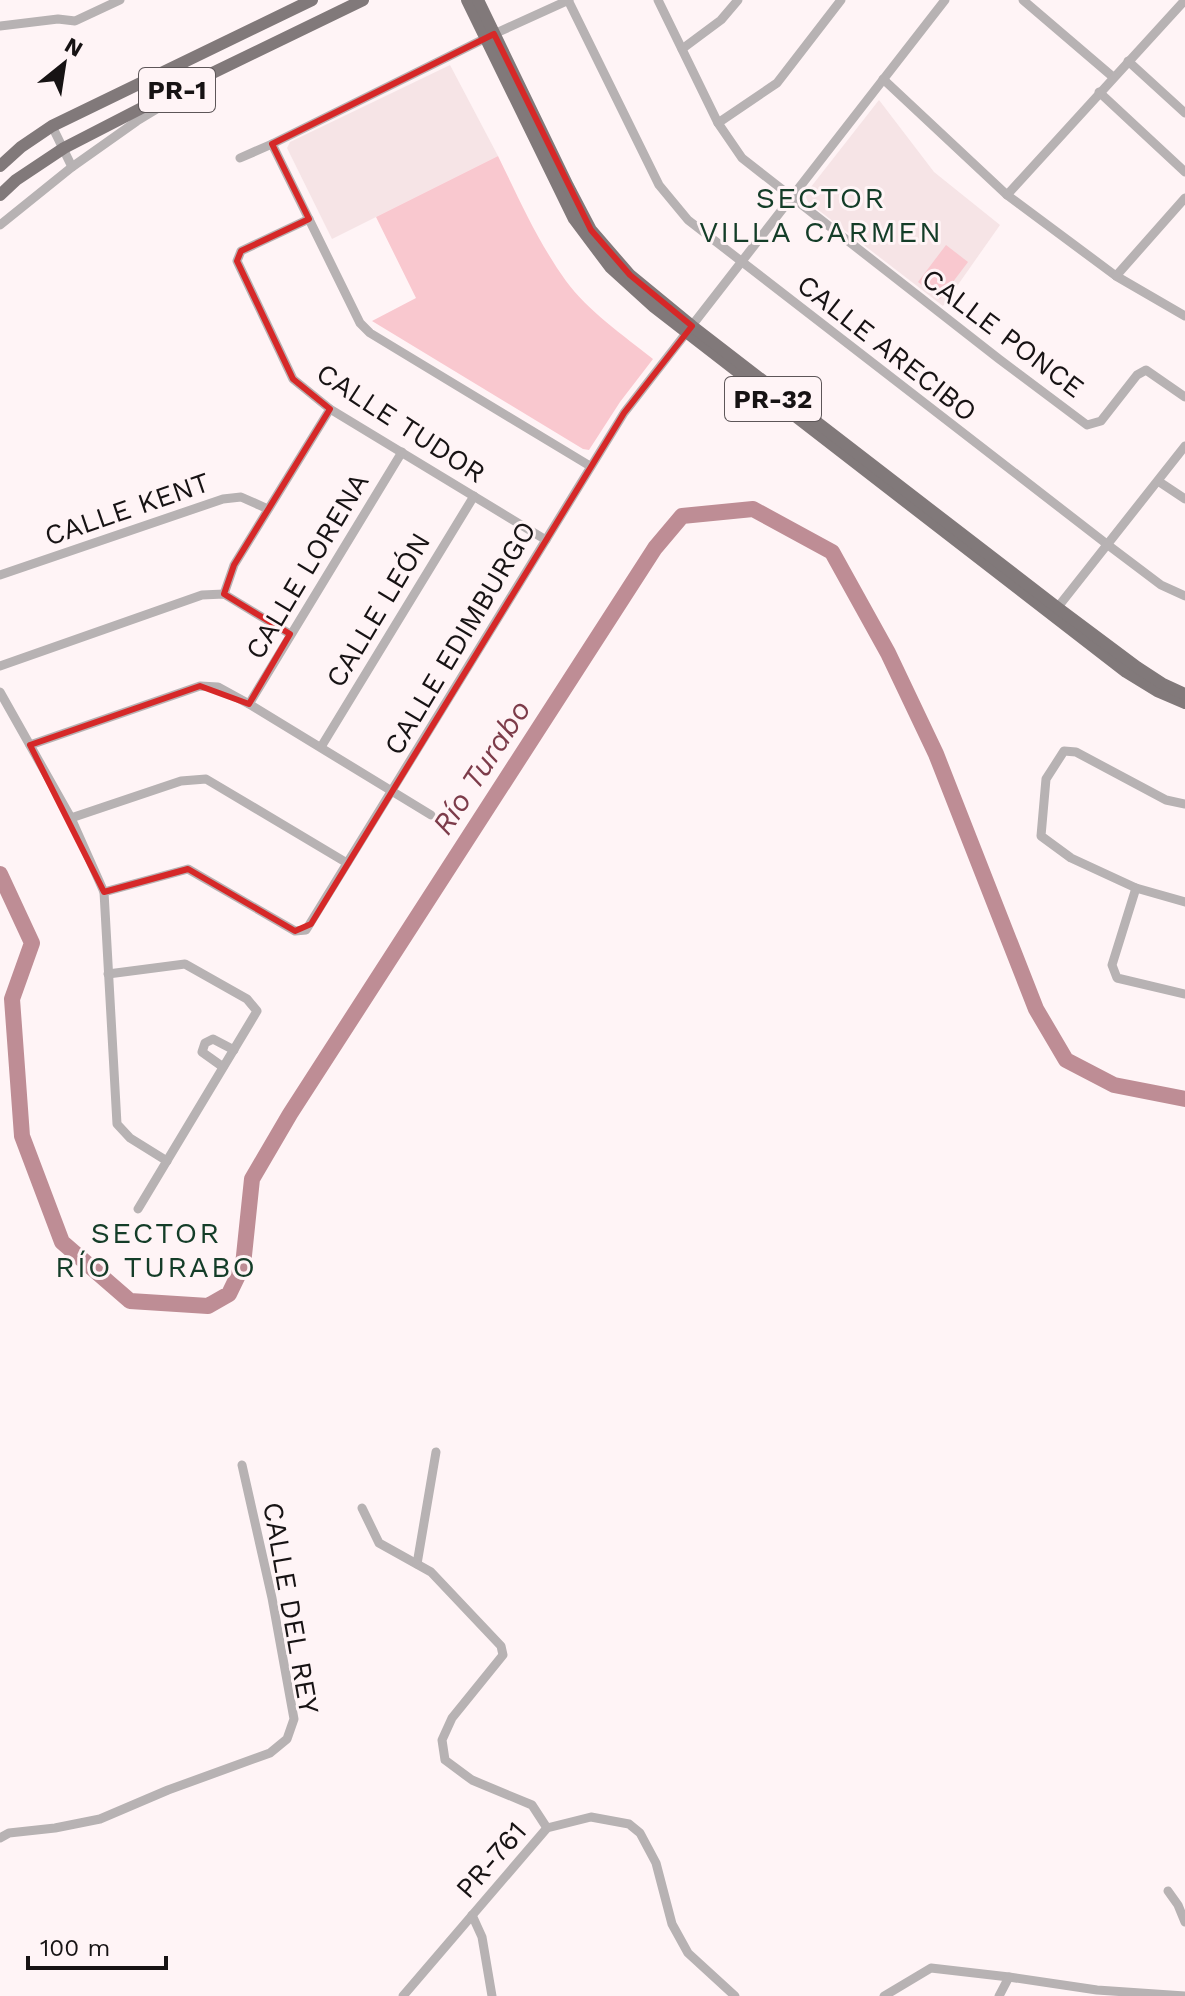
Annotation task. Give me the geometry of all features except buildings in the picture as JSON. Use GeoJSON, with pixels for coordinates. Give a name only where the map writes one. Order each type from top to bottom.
{"type":"FeatureCollection","features":[{"type":"Feature","properties":{"kind":"main road","name":"PR-1"},"geometry":{"type":"LineString","coordinates":[[0,166],[52,126],[312,0]]}},
{"type":"Feature","properties":{"kind":"main road","name":"PR-1"},"geometry":{"type":"LineString","coordinates":[[0,195],[16,180],[64,148],[363,0]]}},
{"type":"Feature","properties":{"kind":"main road","name":"PR-32"},"geometry":{"type":"LineString","coordinates":[[467,0],[489,36],[569,210],[610,267],[628,285],[1055,612],[1126,672],[1157,691],[1185,703]]}},
{"type":"Feature","properties":{"kind":"main road","name":"PR-32"},"geometry":{"type":"LineString","coordinates":[[478,0],[489,36]]}},
{"type":"Feature","properties":{"kind":"main road","name":"PR-32"},"geometry":{"type":"LineString","coordinates":[[1055,612],[1163,684],[1185,694]]}},
{"type":"Feature","properties":{"kind":"street"},"geometry":{"type":"LineString","coordinates":[[0,26],[58,19],[75,21],[120,0]]}},
{"type":"Feature","properties":{"kind":"street"},"geometry":{"type":"LineString","coordinates":[[240,158],[568,0]]}},
{"type":"Feature","properties":{"kind":"street","name":"CALLE ARECIBO"},"geometry":{"type":"LineString","coordinates":[[568,0],[659,185],[688,220],[1108,545],[1161,585],[1185,596]]}},
{"type":"Feature","properties":{"kind":"street","name":"CALLE PONCE"},"geometry":{"type":"LineString","coordinates":[[658,0],[718,123],[742,158],[1087,425],[1101,421],[1137,375],[1146,370],[1185,397]]}},
{"type":"Feature","properties":{"kind":"street"},"geometry":{"type":"LineString","coordinates":[[682,49],[721,20],[738,0]]}},
{"type":"Feature","properties":{"kind":"street"},"geometry":{"type":"LineString","coordinates":[[718,123],[777,83],[841,0]]}},
{"type":"Feature","properties":{"kind":"street","name":"CALLE EDIMBURGO"},"geometry":{"type":"LineString","coordinates":[[104,892],[188,869],[295,931],[306,930],[624,413],[945,0]]}},
{"type":"Feature","properties":{"kind":"street"},"geometry":{"type":"LineString","coordinates":[[1023,0],[1113,77]]}},
{"type":"Feature","properties":{"kind":"street"},"geometry":{"type":"LineString","coordinates":[[1007,195],[1185,0]]}},
{"type":"Feature","properties":{"kind":"street"},"geometry":{"type":"LineString","coordinates":[[1128,61],[1185,113]]}},
{"type":"Feature","properties":{"kind":"street"},"geometry":{"type":"LineString","coordinates":[[0,225],[72,167],[212,74]]}},
{"type":"Feature","properties":{"kind":"street"},"geometry":{"type":"LineString","coordinates":[[883,79],[1007,195],[1116,276],[1185,316]]}},
{"type":"Feature","properties":{"kind":"street"},"geometry":{"type":"LineString","coordinates":[[1099,92],[1185,172]]}},
{"type":"Feature","properties":{"kind":"street"},"geometry":{"type":"LineString","coordinates":[[52,126],[72,167]]}},
{"type":"Feature","properties":{"kind":"street"},"geometry":{"type":"LineString","coordinates":[[272,144],[360,323],[370,333],[590,466]]}},
{"type":"Feature","properties":{"kind":"street"},"geometry":{"type":"LineString","coordinates":[[1116,276],[1185,198]]}},
{"type":"Feature","properties":{"kind":"street","name":"CALLE TUDOR"},"geometry":{"type":"LineString","coordinates":[[309,219],[241,251],[237,261],[293,379],[330,409],[546,540]]}},
{"type":"Feature","properties":{"kind":"street"},"geometry":{"type":"LineString","coordinates":[[224,594],[234,565],[330,409]]}},
{"type":"Feature","properties":{"kind":"street"},"geometry":{"type":"LineString","coordinates":[[1055,612],[1185,446]]}},
{"type":"Feature","properties":{"kind":"street","name":"CALLE LORENA"},"geometry":{"type":"LineString","coordinates":[[249,704],[402,452]]}},
{"type":"Feature","properties":{"kind":"street"},"geometry":{"type":"LineString","coordinates":[[1158,481],[1185,499]]}},
{"type":"Feature","properties":{"kind":"street","name":"CALLE LEÓN"},"geometry":{"type":"LineString","coordinates":[[321,747],[474,496]]}},
{"type":"Feature","properties":{"kind":"street","name":"CALLE KENT"},"geometry":{"type":"LineString","coordinates":[[0,575],[223,499],[241,497],[268,509]]}},
{"type":"Feature","properties":{"kind":"street"},"geometry":{"type":"LineString","coordinates":[[0,666],[202,595],[224,594],[290,634]]}},
{"type":"Feature","properties":{"kind":"street"},"geometry":{"type":"LineString","coordinates":[[30,745],[200,686],[218,687],[431,815]]}},
{"type":"Feature","properties":{"kind":"street"},"geometry":{"type":"LineString","coordinates":[[0,692],[71,818],[104,892],[117,1124],[130,1138],[167,1161]]}},
{"type":"Feature","properties":{"kind":"street"},"geometry":{"type":"LineString","coordinates":[[1185,804],[1166,800],[1076,752],[1064,751],[1046,779],[1041,836],[1071,858],[1136,888],[1185,902]]}},
{"type":"Feature","properties":{"kind":"street"},"geometry":{"type":"LineString","coordinates":[[71,818],[181,781],[206,779],[347,863]]}},
{"type":"Feature","properties":{"kind":"street"},"geometry":{"type":"LineString","coordinates":[[1136,888],[1112,965],[1117,978],[1185,994]]}},
{"type":"Feature","properties":{"kind":"street"},"geometry":{"type":"LineString","coordinates":[[108,974],[185,964],[247,999],[257,1011],[138,1209]]}},
{"type":"Feature","properties":{"kind":"street"},"geometry":{"type":"LineString","coordinates":[[223,1067],[202,1052],[205,1043],[213,1039],[234,1050]]}},
{"type":"Feature","properties":{"kind":"street"},"geometry":{"type":"LineString","coordinates":[[417,1564],[436,1452]]}},
{"type":"Feature","properties":{"kind":"street","name":"CALLE DEL REY"},"geometry":{"type":"LineString","coordinates":[[0,1838],[9,1833],[100,1819],[168,1790],[270,1753],[287,1739],[294,1719],[272,1598],[242,1465]]}},
{"type":"Feature","properties":{"kind":"street"},"geometry":{"type":"LineString","coordinates":[[362,1508],[379,1543],[431,1572],[501,1646],[503,1655],[452,1718],[442,1740],[445,1760],[472,1780],[532,1805],[547,1828]]}},
{"type":"Feature","properties":{"kind":"street","name":"PR-761"},"geometry":{"type":"LineString","coordinates":[[403,1996],[547,1828],[591,1817],[629,1824],[640,1833],[656,1863],[672,1924],[688,1953],[735,1996]]}},
{"type":"Feature","properties":{"kind":"street"},"geometry":{"type":"LineString","coordinates":[[1168,1891],[1185,1922]]}},
{"type":"Feature","properties":{"kind":"street"},"geometry":{"type":"LineString","coordinates":[[472,1915],[482,1937],[492,1996]]}},
{"type":"Feature","properties":{"kind":"street"},"geometry":{"type":"LineString","coordinates":[[884,1996],[931,1968],[1009,1977],[1098,1993],[1185,1996]]}},
{"type":"Feature","properties":{"kind":"street"},"geometry":{"type":"LineString","coordinates":[[999,1996],[1009,1977]]}},
{"type":"Feature","properties":{"kind":"highlighted area"},"geometry":{"type":"Polygon","coordinates":[[[494,34],[591,230],[630,275],[692,326],[624,413],[311,924],[295,931],[188,869],[104,892],[30,745],[200,686],[249,704],[290,634],[224,594],[234,565],[330,409],[293,379],[237,261],[241,251],[309,219],[272,144],[494,34]]]}},
{"type":"Feature","properties":{"kind":"shaded area"},"geometry":{"type":"Polygon","coordinates":[[[450,65],[498,156],[332,239],[287,148],[290,142],[450,65]]]}},
{"type":"Feature","properties":{"kind":"shaded area"},"geometry":{"type":"Polygon","coordinates":[[[879,100],[934,172],[1000,225],[943,306],[808,202],[806,197],[879,100]]]}},
{"type":"Feature","properties":{"kind":"shaded area"},"geometry":{"type":"Polygon","coordinates":[[[498,156],[538,236],[566,281],[595,313],[653,359],[589,450],[372,321],[416,298],[376,217],[498,156]]]}},
{"type":"Feature","properties":{"kind":"shaded area"},"geometry":{"type":"Polygon","coordinates":[[[946,245],[968,262],[940,299],[918,282],[946,245]]]}},
{"type":"Feature","properties":{"kind":"waterway","name":"Río Turabo"},"geometry":{"type":"LineString","coordinates":[[0,874],[32,943],[12,999],[22,1136],[62,1242],[130,1301],[208,1306],[229,1294],[243,1265],[252,1179],[290,1114],[655,548],[682,516],[753,509],[832,552],[888,653],[936,754],[1036,1009],[1066,1060],[1114,1085],[1185,1099]]}},
{"type":"Feature","properties":{"kind":"district","name":"SECTOR VILLA CARMEN"},"geometry":{"type":"Point","coordinates":[821,214]}},
{"type":"Feature","properties":{"kind":"district","name":"SECTOR RÍO TURABO"},"geometry":{"type":"Point","coordinates":[156,1249]}}]}
